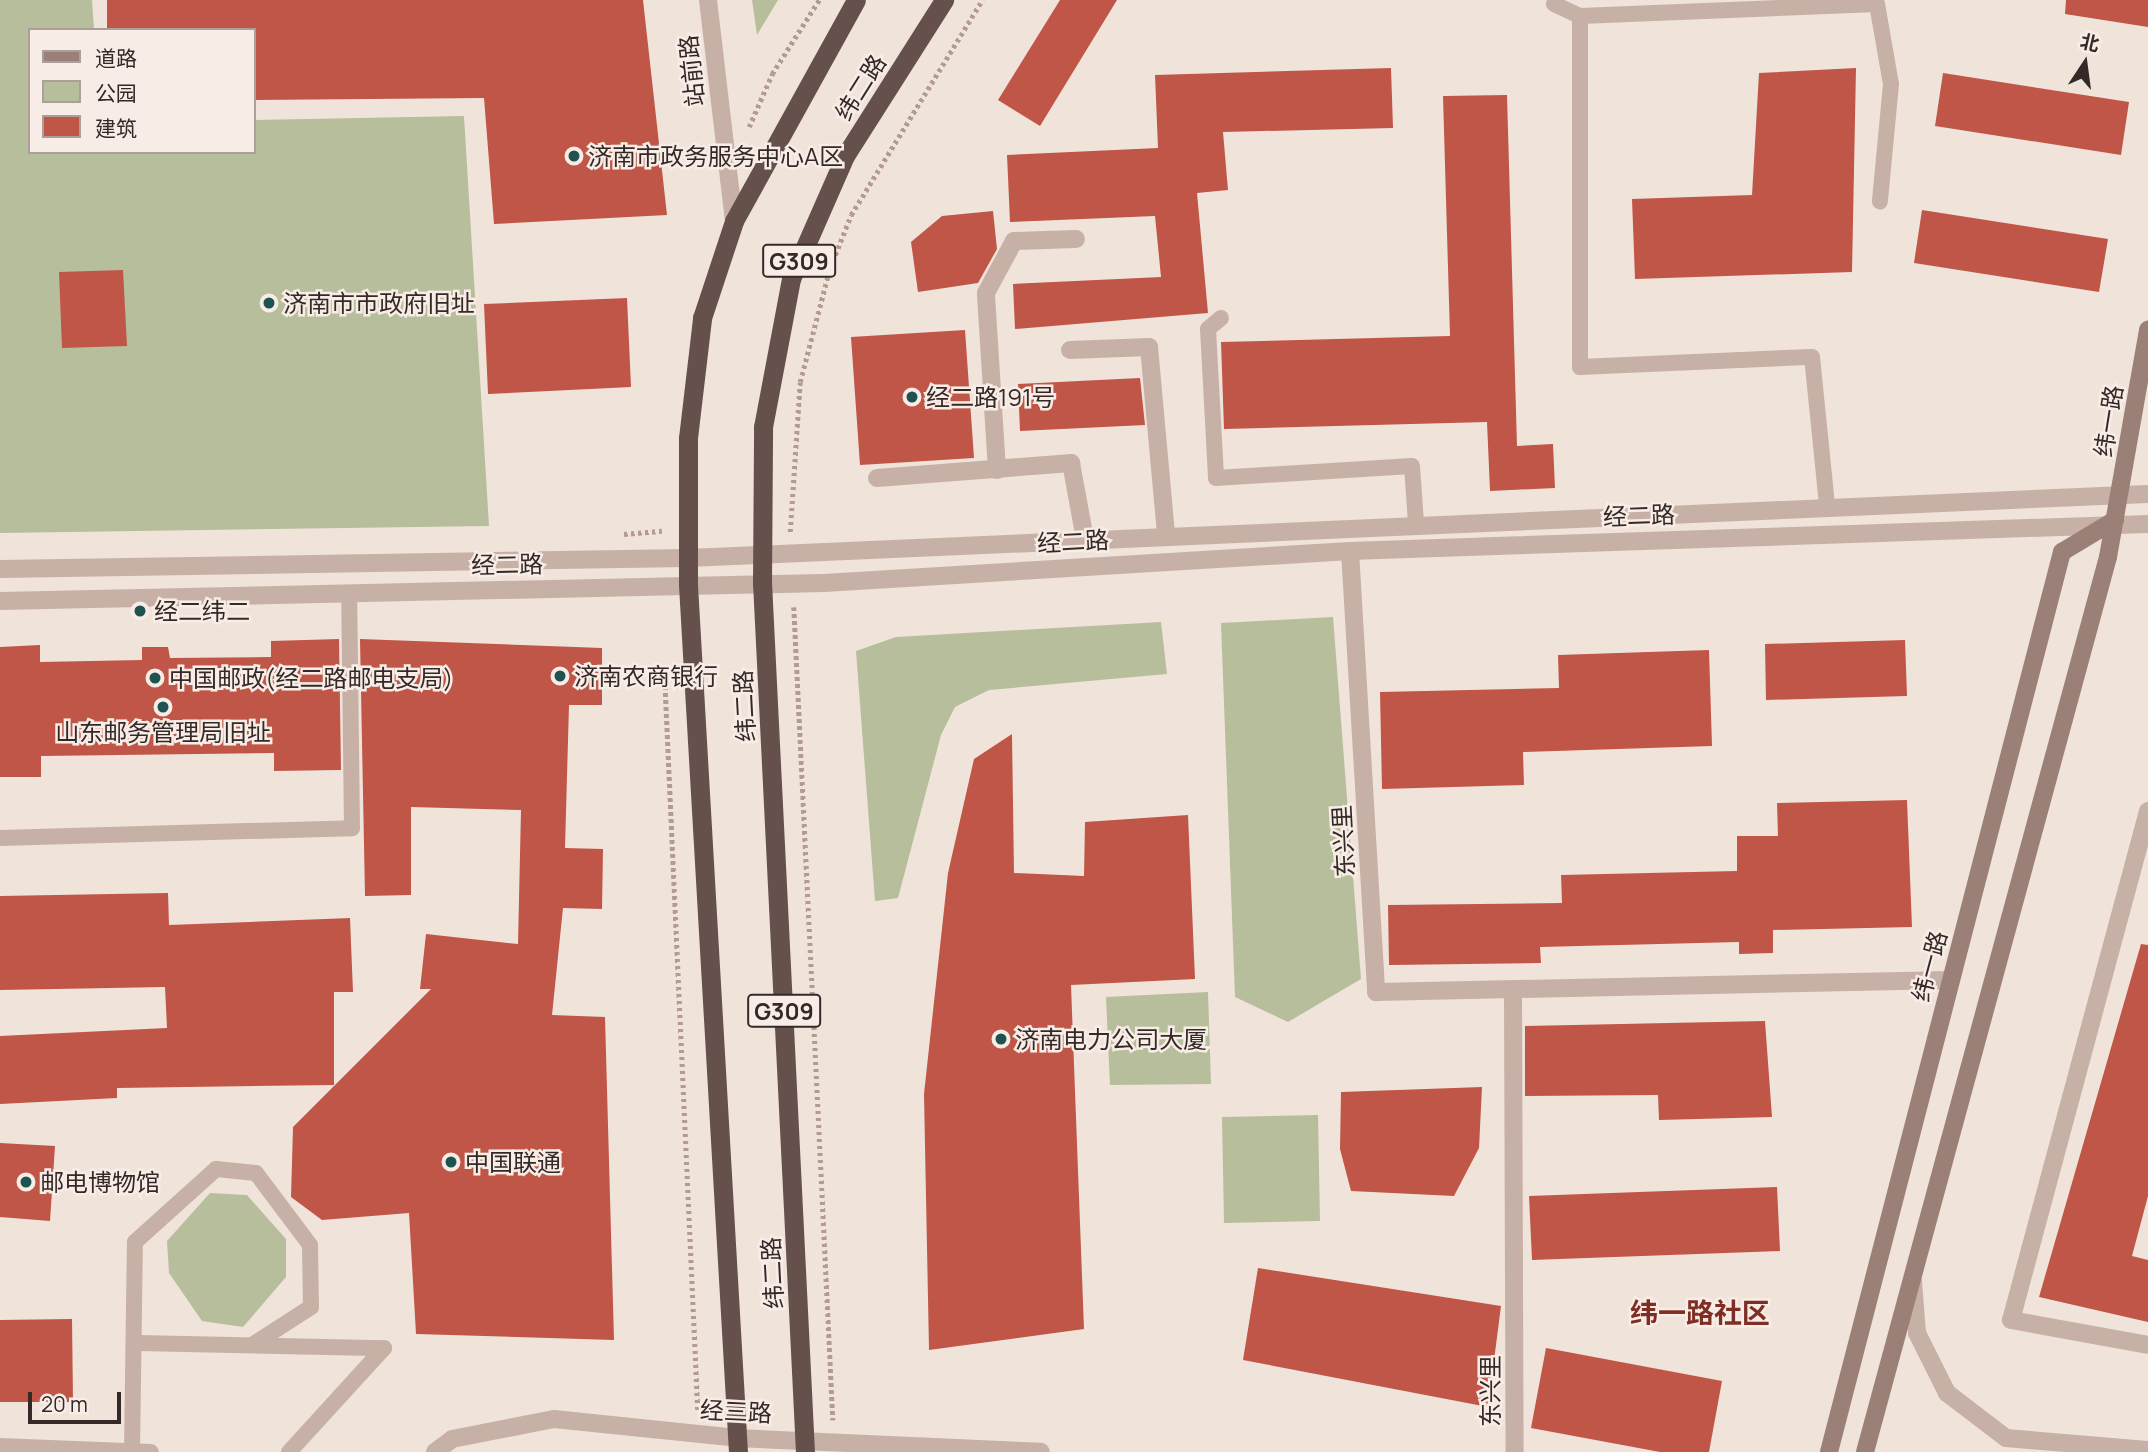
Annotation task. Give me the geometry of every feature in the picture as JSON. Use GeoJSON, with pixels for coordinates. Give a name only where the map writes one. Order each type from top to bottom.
{"type":"FeatureCollection","features":[{"type":"Feature","properties":{"kind":"highway","name":"纬二路"},"geometry":{"type":"LineString","coordinates":[[737,1445],[688,584],[688,438],[702,318],[734,221],[856,0]]}},
{"type":"Feature","properties":{"kind":"highway","name":"纬二路"},"geometry":{"type":"LineString","coordinates":[[804,1445],[762,583],[763,427],[791,279],[845,156],[944,0]]}},
{"type":"Feature","properties":{"kind":"main road","name":"纬一路"},"geometry":{"type":"LineString","coordinates":[[1865,1452],[2115,520],[2148,329]]}},
{"type":"Feature","properties":{"kind":"main road","name":"纬一路"},"geometry":{"type":"LineString","coordinates":[[1829,1452],[2062,552],[2115,520]]}},
{"type":"Feature","properties":{"kind":"street","name":"站前路"},"geometry":{"type":"LineString","coordinates":[[708,0],[734,221]]}},
{"type":"Feature","properties":{"kind":"street"},"geometry":{"type":"LineString","coordinates":[[997,470],[986,293],[1014,241],[1076,239]]}},
{"type":"Feature","properties":{"kind":"street"},"geometry":{"type":"LineString","coordinates":[[1070,350],[1149,347],[1166,535]]}},
{"type":"Feature","properties":{"kind":"street"},"geometry":{"type":"LineString","coordinates":[[877,478],[1072,463],[1085,539]]}},
{"type":"Feature","properties":{"kind":"street","name":"经二路"},"geometry":{"type":"LineString","coordinates":[[0,569],[688,558],[2118,492],[2148,494]]}},
{"type":"Feature","properties":{"kind":"street","name":"经二路"},"geometry":{"type":"LineString","coordinates":[[0,601],[790,583],[1350,551],[2115,520],[2148,524]]}},
{"type":"Feature","properties":{"kind":"street","name":"东兴里"},"geometry":{"type":"LineString","coordinates":[[1350,551],[1376,992],[1513,993],[1951,980]]}},
{"type":"Feature","properties":{"kind":"street"},"geometry":{"type":"LineString","coordinates":[[2148,811],[2143,852],[2011,1320],[2148,1345]]}},
{"type":"Feature","properties":{"kind":"street","name":"东兴里"},"geometry":{"type":"LineString","coordinates":[[1513,993],[1515,1452]]}},
{"type":"Feature","properties":{"kind":"street"},"geometry":{"type":"LineString","coordinates":[[1912,1275],[1917,1333],[1947,1393],[2006,1437],[2148,1450]]}},
{"type":"Feature","properties":{"kind":"street","name":"经三路"},"geometry":{"type":"LineString","coordinates":[[435,1452],[452,1439],[554,1419],[737,1445],[804,1445],[834,1441],[1041,1452]]}},
{"type":"Feature","properties":{"kind":"lane"},"geometry":{"type":"LineString","coordinates":[[1555,4],[1580,16],[1877,2],[1891,85],[1880,201]]}},
{"type":"Feature","properties":{"kind":"lane"},"geometry":{"type":"LineString","coordinates":[[1580,16],[1580,367],[1812,356],[1827,505]]}},
{"type":"Feature","properties":{"kind":"lane"},"geometry":{"type":"LineString","coordinates":[[1221,318],[1208,329],[1216,478],[1412,466],[1416,523]]}},
{"type":"Feature","properties":{"kind":"lane"},"geometry":{"type":"LineString","coordinates":[[0,838],[352,828],[349,593]]}},
{"type":"Feature","properties":{"kind":"lane"},"geometry":{"type":"LineString","coordinates":[[132,1451],[138,1342],[135,1242],[216,1169],[256,1173],[310,1245],[311,1307],[252,1345]]}},
{"type":"Feature","properties":{"kind":"lane"},"geometry":{"type":"LineString","coordinates":[[138,1342],[384,1348],[289,1452]]}},
{"type":"Feature","properties":{"kind":"lane"},"geometry":{"type":"LineString","coordinates":[[0,1446],[151,1452]]}},
{"type":"Feature","properties":{"kind":"path"},"geometry":{"type":"LineString","coordinates":[[790,553],[791,442],[830,268],[851,215],[982,0]]}},
{"type":"Feature","properties":{"kind":"path"},"geometry":{"type":"LineString","coordinates":[[790,583],[799,640],[834,1441]]}},
{"type":"Feature","properties":{"kind":"green space"},"geometry":{"type":"Polygon","coordinates":[[[0,0],[92,0],[94,28],[28,28],[28,154],[256,154],[256,120],[464,116],[489,526],[0,533],[0,0]]]}},
{"type":"Feature","properties":{"kind":"green space"},"geometry":{"type":"Polygon","coordinates":[[[752,0],[778,0],[757,35],[752,0]]]}},
{"type":"Feature","properties":{"kind":"green space"},"geometry":{"type":"Polygon","coordinates":[[[1333,617],[1361,979],[1288,1022],[1235,997],[1221,623],[1333,617]]]}},
{"type":"Feature","properties":{"kind":"green space"},"geometry":{"type":"Polygon","coordinates":[[[1161,622],[1167,674],[989,690],[955,707],[941,735],[898,898],[875,901],[856,651],[896,637],[1161,622]]]}},
{"type":"Feature","properties":{"kind":"green space"},"geometry":{"type":"Polygon","coordinates":[[[1208,992],[1211,1084],[1110,1085],[1106,997],[1208,992]]]}},
{"type":"Feature","properties":{"kind":"green space"},"geometry":{"type":"Polygon","coordinates":[[[1318,1115],[1320,1221],[1224,1223],[1222,1117],[1318,1115]]]}},
{"type":"Feature","properties":{"kind":"green space"},"geometry":{"type":"Polygon","coordinates":[[[210,1193],[247,1195],[286,1239],[286,1277],[243,1327],[202,1321],[169,1273],[167,1241],[210,1193]]]}},
{"type":"Feature","properties":{"kind":"building"},"geometry":{"type":"Polygon","coordinates":[[[107,0],[643,0],[667,215],[494,224],[484,98],[256,100],[256,28],[107,28],[107,0]]]}},
{"type":"Feature","properties":{"kind":"building"},"geometry":{"type":"Polygon","coordinates":[[[1060,0],[1117,0],[1040,126],[998,100],[1060,0]]]}},
{"type":"Feature","properties":{"kind":"building"},"geometry":{"type":"Polygon","coordinates":[[[2066,0],[2148,0],[2148,27],[2065,14],[2066,0]]]}},
{"type":"Feature","properties":{"kind":"building"},"geometry":{"type":"Polygon","coordinates":[[[1391,68],[1393,128],[1223,132],[1228,190],[1197,193],[1208,313],[1015,329],[1013,284],[1161,277],[1155,216],[1010,222],[1007,155],[1158,148],[1155,75],[1391,68]]]}},
{"type":"Feature","properties":{"kind":"building"},"geometry":{"type":"Polygon","coordinates":[[[1856,68],[1852,272],[1635,279],[1632,199],[1752,195],[1759,73],[1856,68]]]}},
{"type":"Feature","properties":{"kind":"building"},"geometry":{"type":"Polygon","coordinates":[[[1943,73],[2129,102],[2121,155],[1935,126],[1943,73]]]}},
{"type":"Feature","properties":{"kind":"building"},"geometry":{"type":"Polygon","coordinates":[[[1507,95],[1517,446],[1553,444],[1555,488],[1490,491],[1487,422],[1224,429],[1221,342],[1450,336],[1443,96],[1507,95]]]}},
{"type":"Feature","properties":{"kind":"building"},"geometry":{"type":"Polygon","coordinates":[[[1922,210],[2108,239],[2099,292],[1914,263],[1922,210]]]}},
{"type":"Feature","properties":{"kind":"building"},"geometry":{"type":"Polygon","coordinates":[[[993,211],[997,249],[978,283],[918,292],[911,242],[942,216],[993,211]]]}},
{"type":"Feature","properties":{"kind":"building"},"geometry":{"type":"Polygon","coordinates":[[[123,270],[127,346],[62,348],[59,272],[123,270]]]}},
{"type":"Feature","properties":{"kind":"building"},"geometry":{"type":"Polygon","coordinates":[[[627,298],[631,387],[488,394],[484,304],[627,298]]]}},
{"type":"Feature","properties":{"kind":"building","name":"经二路191号"},"geometry":{"type":"Polygon","coordinates":[[[965,330],[974,458],[860,465],[851,337],[965,330]]]}},
{"type":"Feature","properties":{"kind":"building"},"geometry":{"type":"Polygon","coordinates":[[[1140,378],[1145,425],[1020,431],[1018,384],[1140,378]]]}},
{"type":"Feature","properties":{"kind":"building","name":"山东邮务管理局旧址"},"geometry":{"type":"Polygon","coordinates":[[[339,639],[341,770],[274,771],[274,753],[41,756],[41,777],[0,777],[0,647],[40,645],[40,662],[142,660],[142,647],[168,647],[170,658],[271,657],[271,641],[339,639]]]}},
{"type":"Feature","properties":{"kind":"building"},"geometry":{"type":"Polygon","coordinates":[[[360,639],[602,648],[602,705],[569,705],[565,848],[603,849],[602,909],[563,908],[552,1015],[605,1017],[614,1340],[416,1334],[409,1213],[322,1220],[291,1197],[293,1127],[431,989],[420,989],[426,934],[518,944],[521,810],[411,807],[411,895],[365,896],[360,639]]]}},
{"type":"Feature","properties":{"kind":"building"},"geometry":{"type":"Polygon","coordinates":[[[1905,640],[1907,696],[1766,700],[1765,644],[1905,640]]]}},
{"type":"Feature","properties":{"kind":"building"},"geometry":{"type":"Polygon","coordinates":[[[1709,650],[1712,746],[1523,752],[1524,785],[1382,789],[1380,692],[1559,688],[1558,655],[1709,650]]]}},
{"type":"Feature","properties":{"kind":"building","name":"济南电力公司大厦"},"geometry":{"type":"Polygon","coordinates":[[[1012,734],[1014,873],[1084,876],[1085,822],[1188,815],[1195,979],[1071,985],[1084,1329],[929,1350],[924,1094],[948,873],[974,759],[1012,734]]]}},
{"type":"Feature","properties":{"kind":"building"},"geometry":{"type":"Polygon","coordinates":[[[1907,800],[1912,927],[1773,930],[1773,953],[1739,954],[1739,942],[1540,947],[1541,963],[1389,965],[1388,905],[1562,903],[1561,875],[1737,871],[1737,836],[1778,836],[1777,803],[1907,800]]]}},
{"type":"Feature","properties":{"kind":"building"},"geometry":{"type":"Polygon","coordinates":[[[168,893],[169,925],[350,918],[353,992],[334,992],[334,1085],[117,1088],[117,1098],[0,1104],[0,1036],[167,1028],[165,987],[0,990],[0,896],[168,893]]]}},
{"type":"Feature","properties":{"kind":"building"},"geometry":{"type":"Polygon","coordinates":[[[2141,944],[2148,945],[2148,1196],[2132,1256],[2148,1260],[2148,1322],[2039,1297],[2141,944]]]}},
{"type":"Feature","properties":{"kind":"building"},"geometry":{"type":"Polygon","coordinates":[[[1765,1021],[1772,1117],[1659,1120],[1658,1095],[1525,1096],[1525,1026],[1765,1021]]]}},
{"type":"Feature","properties":{"kind":"building"},"geometry":{"type":"Polygon","coordinates":[[[1482,1087],[1479,1148],[1454,1196],[1351,1191],[1340,1149],[1341,1092],[1482,1087]]]}},
{"type":"Feature","properties":{"kind":"building","name":"邮电博物馆"},"geometry":{"type":"Polygon","coordinates":[[[0,1143],[55,1146],[50,1221],[0,1217],[0,1143]]]}},
{"type":"Feature","properties":{"kind":"building"},"geometry":{"type":"Polygon","coordinates":[[[1777,1187],[1780,1251],[1532,1260],[1529,1196],[1777,1187]]]}},
{"type":"Feature","properties":{"kind":"building"},"geometry":{"type":"Polygon","coordinates":[[[1258,1268],[1501,1306],[1488,1407],[1243,1360],[1258,1268]]]}},
{"type":"Feature","properties":{"kind":"building"},"geometry":{"type":"Polygon","coordinates":[[[72,1319],[73,1402],[0,1402],[0,1320],[72,1319]]]}},
{"type":"Feature","properties":{"kind":"building"},"geometry":{"type":"Polygon","coordinates":[[[1546,1348],[1722,1381],[1709,1452],[1660,1452],[1531,1428],[1546,1348]]]}},
{"type":"Feature","properties":{"kind":"place","name":"济南市政务服务中心A区"},"geometry":{"type":"Point","coordinates":[574,156]}},
{"type":"Feature","properties":{"kind":"place","name":"济南市市政府旧址"},"geometry":{"type":"Point","coordinates":[269,303]}},
{"type":"Feature","properties":{"kind":"place","name":"经二路191号"},"geometry":{"type":"Point","coordinates":[912,397]}},
{"type":"Feature","properties":{"kind":"place","name":"经二纬二"},"geometry":{"type":"Point","coordinates":[140,611]}},
{"type":"Feature","properties":{"kind":"place","name":"济南农商银行"},"geometry":{"type":"Point","coordinates":[560,676]}},
{"type":"Feature","properties":{"kind":"place","name":"中国邮政(经二路邮电支局)"},"geometry":{"type":"Point","coordinates":[155,678]}},
{"type":"Feature","properties":{"kind":"place","name":"山东邮务管理局旧址"},"geometry":{"type":"Point","coordinates":[163,707]}},
{"type":"Feature","properties":{"kind":"place","name":"济南电力公司大厦"},"geometry":{"type":"Point","coordinates":[1001,1039]}},
{"type":"Feature","properties":{"kind":"place","name":"中国联通"},"geometry":{"type":"Point","coordinates":[451,1162]}},
{"type":"Feature","properties":{"kind":"place","name":"邮电博物馆"},"geometry":{"type":"Point","coordinates":[26,1182]}},
{"type":"Feature","properties":{"kind":"district","name":"纬一路社区"},"geometry":{"type":"Point","coordinates":[1700,1312]}}]}
